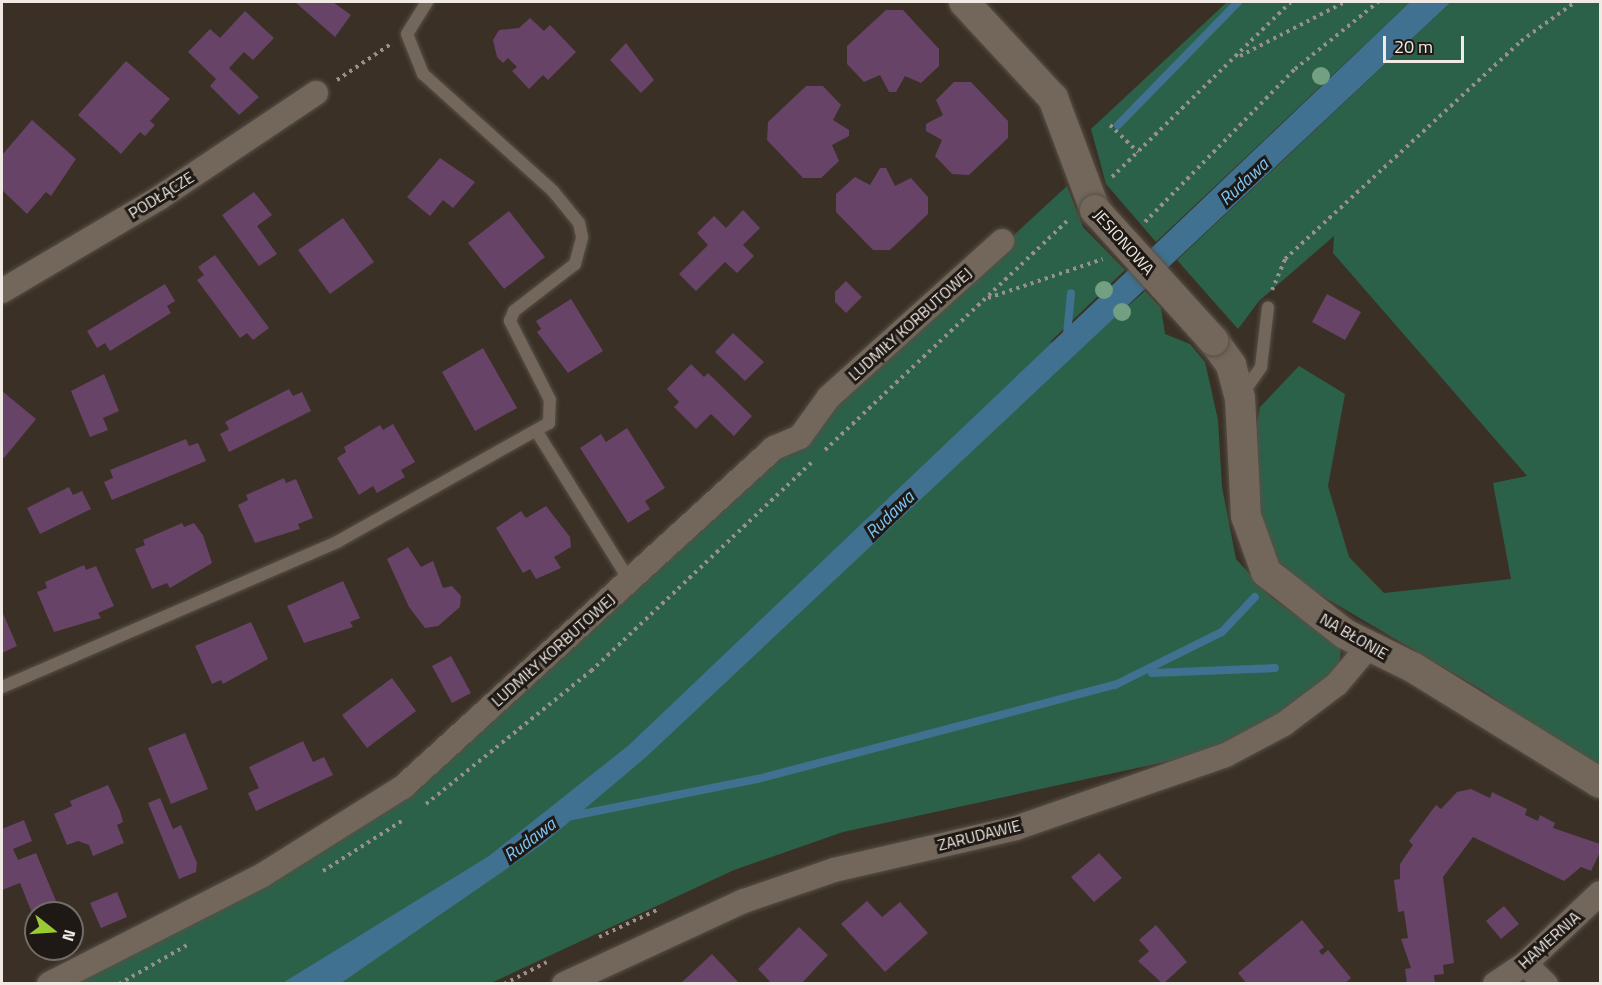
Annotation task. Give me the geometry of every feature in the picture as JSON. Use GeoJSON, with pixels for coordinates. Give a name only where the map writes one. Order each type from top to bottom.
{"type":"FeatureCollection","features":[{"type":"Feature","properties":{"kind":"street","name":"JESIONOWA"},"geometry":{"type":"LineString","coordinates":[[964,2],[1053,98],[1091,205],[1214,340],[1231,365],[1240,398]]}},
{"type":"Feature","properties":{"kind":"street","name":"PODŁĄCZE"},"geometry":{"type":"LineString","coordinates":[[2,291],[159,198],[316,93]]}},
{"type":"Feature","properties":{"kind":"street","name":"LUDMIŁY KORBUTOWEJ"},"geometry":{"type":"LineString","coordinates":[[49,984],[261,876],[403,787],[774,448],[800,437],[829,397],[1002,241]]}},
{"type":"Feature","properties":{"kind":"street","name":"NA BŁONIE"},"geometry":{"type":"LineString","coordinates":[[1240,398],[1243,486],[1256,555],[1266,572],[1310,610],[1600,783]]}},
{"type":"Feature","properties":{"kind":"street","name":"ZARUDAWIE"},"geometry":{"type":"LineString","coordinates":[[564,984],[744,902],[834,870],[1016,828],[1226,754],[1284,724],[1337,684],[1369,646]]}},
{"type":"Feature","properties":{"kind":"street","name":"HAMERNIA"},"geometry":{"type":"LineString","coordinates":[[1495,984],[1525,964],[1600,893]]}},
{"type":"Feature","properties":{"kind":"street"},"geometry":{"type":"LineString","coordinates":[[1525,964],[1546,984]]}},
{"type":"Feature","properties":{"kind":"lane"},"geometry":{"type":"LineString","coordinates":[[2,687],[337,542],[537,432],[553,411],[510,321],[514,311],[575,264],[582,237],[579,223],[553,191],[423,74],[406,34],[427,2]]}},
{"type":"Feature","properties":{"kind":"lane"},"geometry":{"type":"LineString","coordinates":[[1240,398],[1261,367],[1268,307]]}},
{"type":"Feature","properties":{"kind":"lane"},"geometry":{"type":"LineString","coordinates":[[537,432],[629,580]]}},
{"type":"Feature","properties":{"kind":"path"},"geometry":{"type":"LineString","coordinates":[[1091,205],[1138,152],[1291,2]]}},
{"type":"Feature","properties":{"kind":"path"},"geometry":{"type":"LineString","coordinates":[[1232,61],[1266,38],[1345,2]]}},
{"type":"Feature","properties":{"kind":"path"},"geometry":{"type":"LineString","coordinates":[[1135,231],[1295,69],[1378,2]]}},
{"type":"Feature","properties":{"kind":"path"},"geometry":{"type":"LineString","coordinates":[[1274,280],[1285,259],[1485,73],[1575,2]]}},
{"type":"Feature","properties":{"kind":"path"},"geometry":{"type":"LineString","coordinates":[[316,93],[406,34]]}},
{"type":"Feature","properties":{"kind":"path"},"geometry":{"type":"LineString","coordinates":[[1110,125],[1138,152]]}},
{"type":"Feature","properties":{"kind":"path"},"geometry":{"type":"LineString","coordinates":[[1061,227],[984,299],[1111,251]]}},
{"type":"Feature","properties":{"kind":"green space"},"geometry":{"type":"Polygon","coordinates":[[[1227,2],[1410,2],[1156,242],[1106,184],[1091,129],[1227,2]]]}},
{"type":"Feature","properties":{"kind":"green space"},"geometry":{"type":"Polygon","coordinates":[[[1451,2],[1600,2],[1600,771],[1482,690],[1302,584],[1277,560],[1264,536],[1254,439],[1260,407],[1299,366],[1345,394],[1328,486],[1349,557],[1384,593],[1511,579],[1493,483],[1527,476],[1333,253],[1334,236],[1259,301],[1238,329],[1177,260],[1451,2]]]}},
{"type":"Feature","properties":{"kind":"green space"},"geometry":{"type":"Polygon","coordinates":[[[1067,186],[1083,227],[1125,270],[1049,343],[1114,318],[1145,291],[1161,308],[1165,334],[1190,344],[1205,362],[1218,420],[1222,487],[1236,559],[1270,596],[1341,648],[1339,667],[1326,682],[1260,728],[1197,755],[843,832],[734,870],[491,983],[70,984],[409,793],[1067,186]]]}},
{"type":"Feature","properties":{"kind":"water","name":"Rudawa"},"geometry":{"type":"Polygon","coordinates":[[[1410,2],[1451,2],[645,758],[544,843],[341,983],[281,984],[489,856],[629,745],[1410,2]]]}},
{"type":"Feature","properties":{"kind":"building"},"geometry":{"type":"Polygon","coordinates":[[[295,2],[333,2],[351,15],[335,37],[295,2]]]}},
{"type":"Feature","properties":{"kind":"building"},"geometry":{"type":"Polygon","coordinates":[[[886,10],[903,10],[939,49],[939,66],[921,83],[905,76],[896,92],[889,92],[880,75],[864,82],[847,64],[847,46],[886,10]]]}},
{"type":"Feature","properties":{"kind":"building"},"geometry":{"type":"Polygon","coordinates":[[[245,11],[274,38],[253,60],[244,52],[229,68],[259,97],[239,115],[210,86],[216,79],[188,52],[210,29],[220,38],[245,11]]]}},
{"type":"Feature","properties":{"kind":"building"},"geometry":{"type":"Polygon","coordinates":[[[530,18],[544,31],[550,25],[576,52],[548,80],[543,75],[529,89],[512,71],[517,67],[508,58],[503,63],[497,57],[493,40],[499,30],[519,28],[530,18]]]}},
{"type":"Feature","properties":{"kind":"building"},"geometry":{"type":"Polygon","coordinates":[[[626,43],[654,80],[641,93],[610,60],[626,43]]]}},
{"type":"Feature","properties":{"kind":"building"},"geometry":{"type":"Polygon","coordinates":[[[126,61],[170,99],[150,121],[155,125],[145,136],[140,132],[121,154],[78,115],[126,61]]]}},
{"type":"Feature","properties":{"kind":"building"},"geometry":{"type":"Polygon","coordinates":[[[954,82],[971,82],[1008,121],[1008,138],[969,175],[952,174],[935,156],[942,140],[926,131],[926,124],[943,115],[936,100],[954,82]]]}},
{"type":"Feature","properties":{"kind":"building"},"geometry":{"type":"Polygon","coordinates":[[[806,86],[823,86],[841,105],[833,120],[849,130],[849,136],[832,145],[839,161],[821,178],[803,178],[767,140],[768,122],[806,86]]]}},
{"type":"Feature","properties":{"kind":"building"},"geometry":{"type":"Polygon","coordinates":[[[32,120],[76,159],[51,196],[46,192],[27,214],[2,190],[2,155],[32,120]]]}},
{"type":"Feature","properties":{"kind":"building"},"geometry":{"type":"Polygon","coordinates":[[[440,158],[475,182],[453,208],[443,200],[430,216],[407,197],[440,158]]]}},
{"type":"Feature","properties":{"kind":"building"},"geometry":{"type":"Polygon","coordinates":[[[880,168],[886,168],[895,186],[911,178],[928,197],[928,214],[890,250],[873,250],[836,212],[836,194],[855,177],[870,185],[880,168]]]}},
{"type":"Feature","properties":{"kind":"building"},"geometry":{"type":"Polygon","coordinates":[[[254,192],[272,215],[257,226],[277,254],[259,266],[222,215],[254,192]]]}},
{"type":"Feature","properties":{"kind":"building"},"geometry":{"type":"Polygon","coordinates":[[[743,210],[760,228],[743,245],[754,256],[737,273],[725,262],[696,291],[679,274],[708,245],[697,233],[714,216],[726,228],[743,210]]]}},
{"type":"Feature","properties":{"kind":"building"},"geometry":{"type":"Polygon","coordinates":[[[509,211],[545,257],[504,289],[468,243],[509,211]]]}},
{"type":"Feature","properties":{"kind":"building"},"geometry":{"type":"Polygon","coordinates":[[[343,218],[374,262],[330,294],[298,250],[343,218]]]}},
{"type":"Feature","properties":{"kind":"building"},"geometry":{"type":"Polygon","coordinates":[[[215,255],[269,328],[253,340],[247,333],[240,338],[197,280],[204,275],[198,267],[215,255]]]}},
{"type":"Feature","properties":{"kind":"building"},"geometry":{"type":"Polygon","coordinates":[[[846,281],[862,297],[846,313],[835,302],[835,292],[846,281]]]}},
{"type":"Feature","properties":{"kind":"building"},"geometry":{"type":"Polygon","coordinates":[[[165,284],[175,301],[167,306],[171,313],[110,351],[105,343],[97,348],[87,331],[165,284]]]}},
{"type":"Feature","properties":{"kind":"building"},"geometry":{"type":"Polygon","coordinates":[[[1327,294],[1361,312],[1345,340],[1312,322],[1327,294]]]}},
{"type":"Feature","properties":{"kind":"building"},"geometry":{"type":"Polygon","coordinates":[[[571,299],[603,351],[568,373],[537,332],[541,329],[536,321],[571,299]]]}},
{"type":"Feature","properties":{"kind":"building"},"geometry":{"type":"Polygon","coordinates":[[[733,333],[764,362],[745,381],[715,352],[733,333]]]}},
{"type":"Feature","properties":{"kind":"building"},"geometry":{"type":"Polygon","coordinates":[[[483,348],[517,408],[475,431],[442,372],[483,348]]]}},
{"type":"Feature","properties":{"kind":"building"},"geometry":{"type":"Polygon","coordinates":[[[691,364],[704,377],[708,373],[752,416],[734,436],[711,414],[696,429],[674,407],[679,402],[667,389],[691,364]]]}},
{"type":"Feature","properties":{"kind":"building"},"geometry":{"type":"Polygon","coordinates":[[[104,374],[119,411],[103,418],[108,430],[90,437],[71,391],[104,374]]]}},
{"type":"Feature","properties":{"kind":"building"},"geometry":{"type":"Polygon","coordinates":[[[289,389],[293,396],[302,392],[311,411],[229,452],[220,434],[229,429],[225,422],[289,389]]]}},
{"type":"Feature","properties":{"kind":"building"},"geometry":{"type":"Polygon","coordinates":[[[2,391],[36,419],[4,458],[2,456],[2,391]]]}},
{"type":"Feature","properties":{"kind":"building"},"geometry":{"type":"Polygon","coordinates":[[[393,424],[415,462],[401,470],[405,477],[377,493],[373,486],[359,495],[337,458],[346,452],[344,447],[380,425],[383,430],[393,424]]]}},
{"type":"Feature","properties":{"kind":"building"},"geometry":{"type":"Polygon","coordinates":[[[627,428],[665,488],[645,501],[650,509],[628,523],[580,448],[601,434],[606,442],[627,428]]]}},
{"type":"Feature","properties":{"kind":"building"},"geometry":{"type":"Polygon","coordinates":[[[186,439],[189,446],[198,443],[206,461],[112,500],[104,482],[113,478],[110,470],[186,439]]]}},
{"type":"Feature","properties":{"kind":"building"},"geometry":{"type":"Polygon","coordinates":[[[284,478],[286,483],[296,479],[313,518],[298,524],[300,529],[255,543],[238,505],[248,500],[246,495],[284,478]]]}},
{"type":"Feature","properties":{"kind":"building"},"geometry":{"type":"Polygon","coordinates":[[[69,487],[73,495],[82,491],[91,509],[40,534],[27,508],[69,487]]]}},
{"type":"Feature","properties":{"kind":"building"},"geometry":{"type":"Polygon","coordinates":[[[546,506],[570,537],[571,547],[554,557],[561,568],[536,579],[530,569],[523,573],[496,528],[521,511],[526,518],[546,506]]]}},
{"type":"Feature","properties":{"kind":"building"},"geometry":{"type":"Polygon","coordinates":[[[182,523],[184,527],[194,523],[203,535],[212,563],[170,588],[167,583],[152,589],[135,549],[145,545],[143,540],[182,523]]]}},
{"type":"Feature","properties":{"kind":"building"},"geometry":{"type":"Polygon","coordinates":[[[408,547],[421,567],[433,561],[443,588],[452,586],[461,596],[460,607],[438,626],[425,628],[409,607],[387,559],[408,547]]]}},
{"type":"Feature","properties":{"kind":"building"},"geometry":{"type":"Polygon","coordinates":[[[84,565],[86,570],[96,566],[114,606],[98,613],[101,618],[54,632],[37,592],[47,588],[45,582],[84,565]]]}},
{"type":"Feature","properties":{"kind":"building"},"geometry":{"type":"Polygon","coordinates":[[[343,581],[360,618],[350,622],[353,627],[304,643],[287,606],[343,581]]]}},
{"type":"Feature","properties":{"kind":"building"},"geometry":{"type":"Polygon","coordinates":[[[2,611],[17,646],[2,653],[2,611]]]}},
{"type":"Feature","properties":{"kind":"building"},"geometry":{"type":"Polygon","coordinates":[[[251,622],[268,659],[223,684],[221,680],[212,684],[195,646],[251,622]]]}},
{"type":"Feature","properties":{"kind":"building"},"geometry":{"type":"Polygon","coordinates":[[[451,656],[471,693],[452,703],[432,666],[451,656]]]}},
{"type":"Feature","properties":{"kind":"building"},"geometry":{"type":"Polygon","coordinates":[[[392,678],[416,711],[367,748],[342,715],[392,678]]]}},
{"type":"Feature","properties":{"kind":"building"},"geometry":{"type":"Polygon","coordinates":[[[185,733],[208,789],[171,804],[148,748],[185,733]]]}},
{"type":"Feature","properties":{"kind":"building"},"geometry":{"type":"Polygon","coordinates":[[[303,741],[313,762],[324,757],[333,775],[256,811],[248,793],[259,788],[249,767],[303,741]]]}},
{"type":"Feature","properties":{"kind":"building"},"geometry":{"type":"Polygon","coordinates":[[[108,785],[120,811],[123,822],[117,825],[124,843],[93,856],[89,845],[78,841],[67,845],[54,814],[72,806],[70,801],[108,785]]]}},
{"type":"Feature","properties":{"kind":"building"},"geometry":{"type":"Polygon","coordinates":[[[1471,789],[1490,798],[1492,792],[1527,809],[1525,815],[1538,821],[1540,815],[1555,823],[1553,828],[1600,844],[1600,852],[1591,871],[1581,867],[1564,881],[1473,837],[1443,877],[1454,963],[1443,965],[1444,974],[1434,975],[1435,984],[1407,984],[1405,969],[1411,968],[1401,939],[1408,938],[1404,911],[1398,912],[1394,880],[1400,879],[1400,864],[1413,845],[1409,841],[1436,805],[1441,809],[1457,792],[1471,789]]]}},
{"type":"Feature","properties":{"kind":"building"},"geometry":{"type":"Polygon","coordinates":[[[160,798],[173,829],[181,825],[197,863],[196,872],[179,879],[148,803],[160,798]]]}},
{"type":"Feature","properties":{"kind":"building"},"geometry":{"type":"Polygon","coordinates":[[[24,820],[32,841],[13,849],[18,860],[36,853],[56,901],[27,901],[20,883],[2,890],[2,829],[24,820]]]}},
{"type":"Feature","properties":{"kind":"building"},"geometry":{"type":"Polygon","coordinates":[[[1099,853],[1122,878],[1094,902],[1071,877],[1099,853]]]}},
{"type":"Feature","properties":{"kind":"building"},"geometry":{"type":"Polygon","coordinates":[[[117,892],[127,917],[101,928],[90,903],[117,892]]]}},
{"type":"Feature","properties":{"kind":"building"},"geometry":{"type":"Polygon","coordinates":[[[867,901],[882,917],[900,902],[928,933],[885,972],[841,924],[867,901]]]}},
{"type":"Feature","properties":{"kind":"building"},"geometry":{"type":"Polygon","coordinates":[[[1504,906],[1519,924],[1501,939],[1486,921],[1504,906]]]}},
{"type":"Feature","properties":{"kind":"building"},"geometry":{"type":"Polygon","coordinates":[[[1302,920],[1324,947],[1319,951],[1322,955],[1328,950],[1351,978],[1344,984],[1247,984],[1238,973],[1302,920]]]}},
{"type":"Feature","properties":{"kind":"building"},"geometry":{"type":"Polygon","coordinates":[[[1156,925],[1187,962],[1163,984],[1138,961],[1149,951],[1139,940],[1156,925]]]}},
{"type":"Feature","properties":{"kind":"building"},"geometry":{"type":"Polygon","coordinates":[[[799,927],[828,955],[801,984],[772,984],[758,969],[799,927]]]}},
{"type":"Feature","properties":{"kind":"building"},"geometry":{"type":"Polygon","coordinates":[[[712,954],[740,984],[680,984],[712,954]]]}},
{"type":"Feature","properties":{"kind":"waterway"},"geometry":{"type":"LineString","coordinates":[[1118,125],[1238,2]]}},
{"type":"Feature","properties":{"kind":"waterway"},"geometry":{"type":"LineString","coordinates":[[1067,334],[1071,293]]}},
{"type":"Feature","properties":{"kind":"waterway"},"geometry":{"type":"LineString","coordinates":[[567,817],[758,779],[1115,685],[1222,632],[1255,597]]}},
{"type":"Feature","properties":{"kind":"waterway"},"geometry":{"type":"LineString","coordinates":[[1152,673],[1275,668]]}}]}
